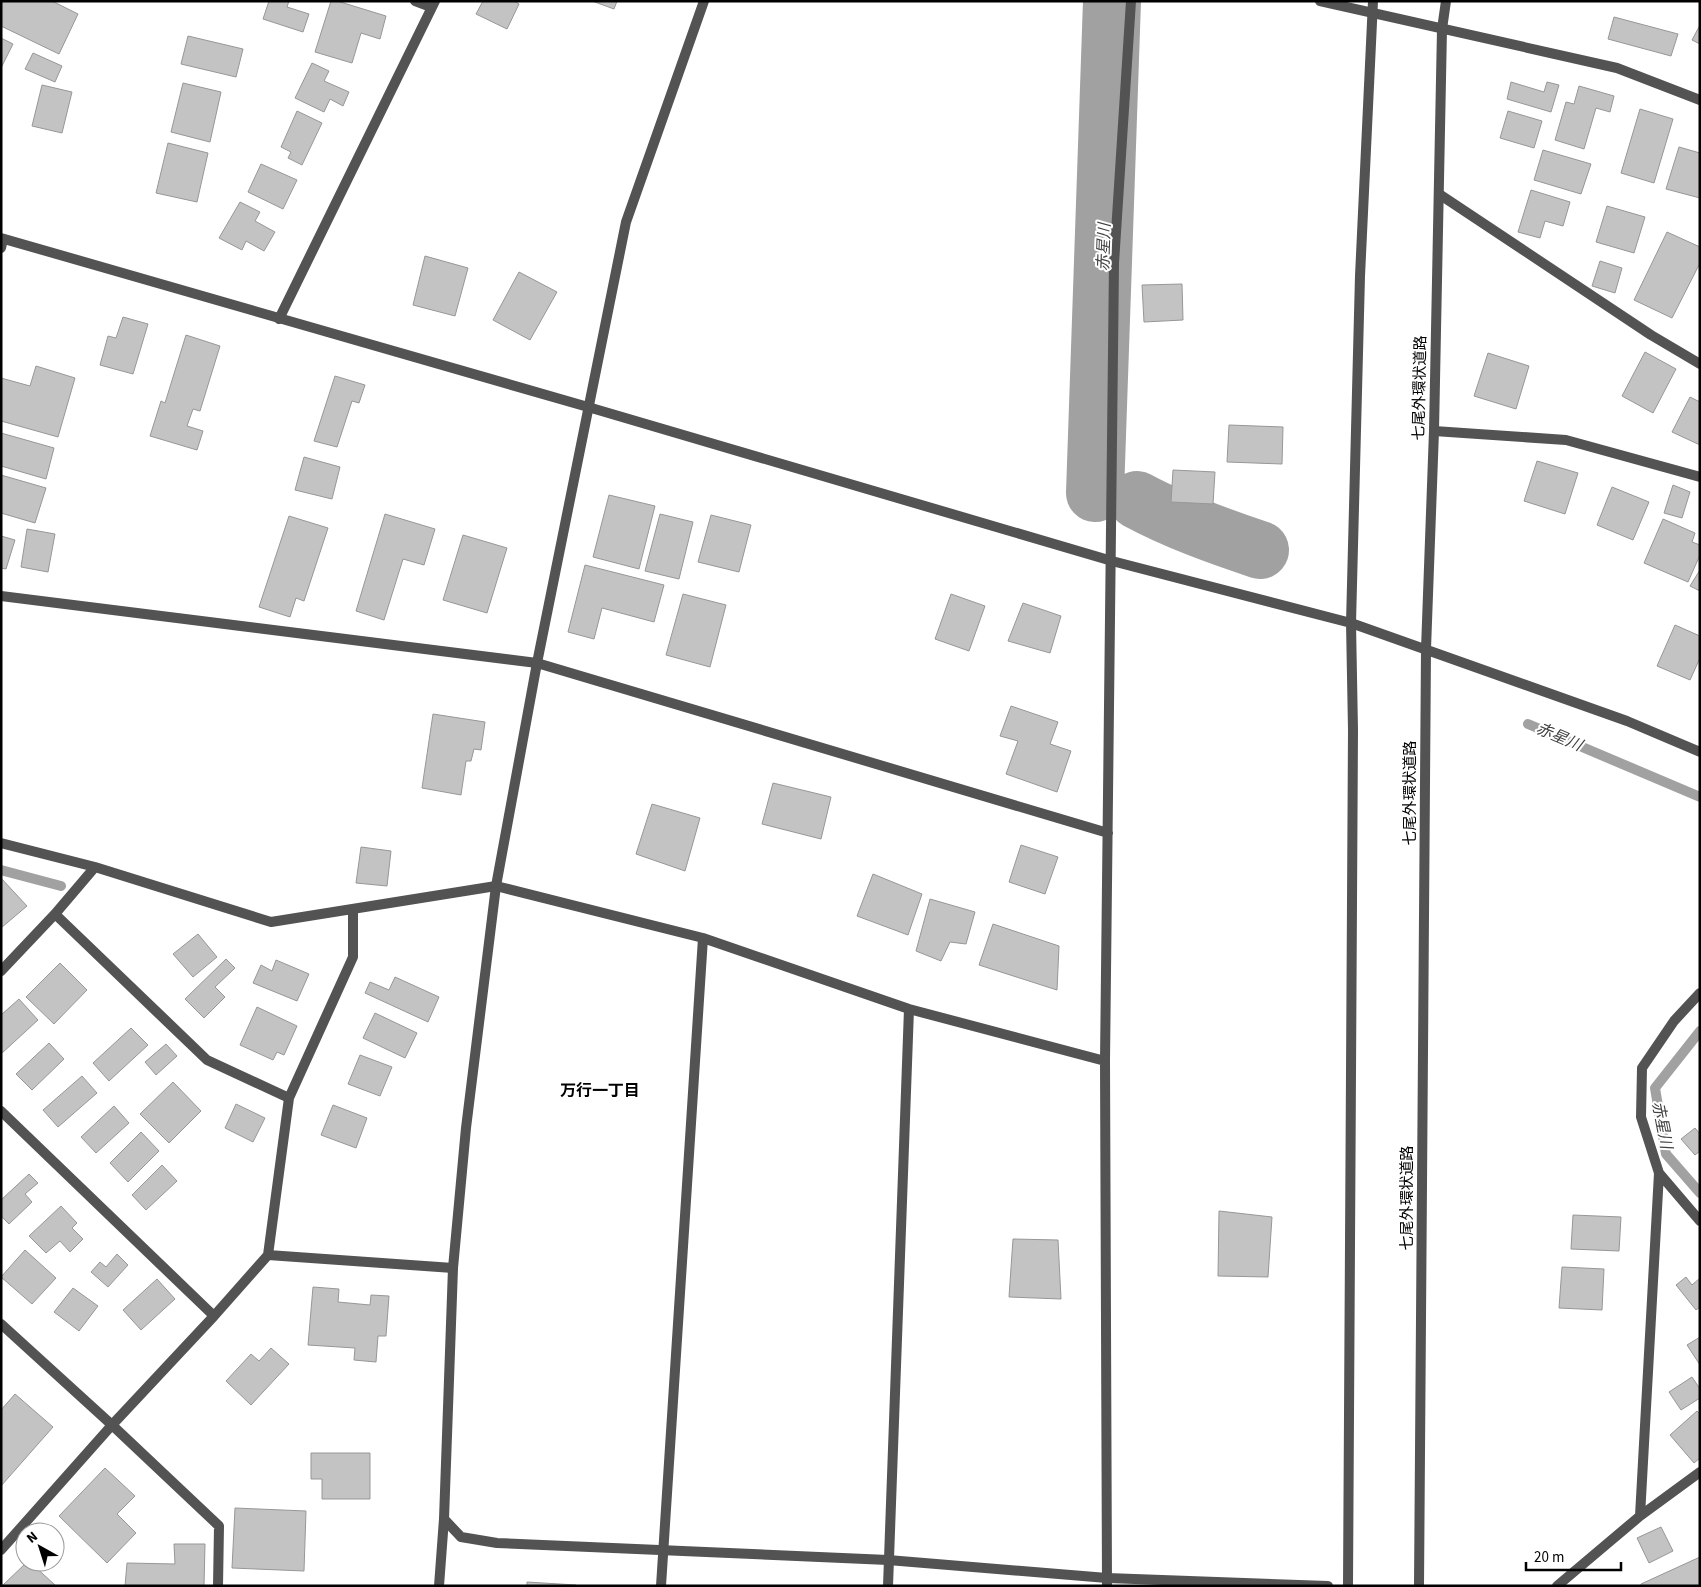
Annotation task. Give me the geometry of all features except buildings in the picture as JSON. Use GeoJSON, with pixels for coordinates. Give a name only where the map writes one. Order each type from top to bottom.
{"type":"FeatureCollection","features":[{"type":"Feature","properties":{"kind":"street"},"geometry":{"type":"LineString","coordinates":[[279,319],[433,4],[415,1]]}},
{"type":"Feature","properties":{"kind":"street"},"geometry":{"type":"LineString","coordinates":[[439,1586],[444,1519],[453,1268],[466,1128],[496,886],[537,663],[626,222],[704,1]]}},
{"type":"Feature","properties":{"kind":"street"},"geometry":{"type":"LineString","coordinates":[[1107,1582],[1105,1061],[1114,263],[1131,1]]}},
{"type":"Feature","properties":{"kind":"street"},"geometry":{"type":"LineString","coordinates":[[1320,1],[1617,68],[1700,100]]}},
{"type":"Feature","properties":{"kind":"street"},"geometry":{"type":"LineString","coordinates":[[1348,1586],[1353,730],[1351,623],[1360,276],[1372,1]]}},
{"type":"Feature","properties":{"kind":"street","name":"七尾外環状道路"},"geometry":{"type":"LineString","coordinates":[[1419,1586],[1426,649],[1434,432],[1442,29],[1446,1]]}},
{"type":"Feature","properties":{"kind":"street"},"geometry":{"type":"LineString","coordinates":[[1439,194],[1652,336],[1700,364]]}},
{"type":"Feature","properties":{"kind":"street"},"geometry":{"type":"LineString","coordinates":[[2,242],[588,407],[1112,561],[1351,623],[1627,721],[1700,752]]}},
{"type":"Feature","properties":{"kind":"street"},"geometry":{"type":"LineString","coordinates":[[1434,432],[1566,440],[1700,476]]}},
{"type":"Feature","properties":{"kind":"street"},"geometry":{"type":"LineString","coordinates":[[1,596],[537,663],[1108,833]]}},
{"type":"Feature","properties":{"kind":"street"},"geometry":{"type":"LineString","coordinates":[[1,843],[95,867],[271,922],[496,886],[703,938],[909,1008],[1105,1061]]}},
{"type":"Feature","properties":{"kind":"street"},"geometry":{"type":"LineString","coordinates":[[1,971],[55,914],[95,867]]}},
{"type":"Feature","properties":{"kind":"street"},"geometry":{"type":"LineString","coordinates":[[1,1550],[112,1425],[268,1255],[289,1098],[352,957],[353,910]]}},
{"type":"Feature","properties":{"kind":"street"},"geometry":{"type":"LineString","coordinates":[[55,914],[207,1060],[289,1098]]}},
{"type":"Feature","properties":{"kind":"street"},"geometry":{"type":"LineString","coordinates":[[661,1586],[703,938]]}},
{"type":"Feature","properties":{"kind":"street"},"geometry":{"type":"LineString","coordinates":[[1640,1516],[1659,1173],[1641,1117],[1642,1068],[1674,1021],[1700,993]]}},
{"type":"Feature","properties":{"kind":"street"},"geometry":{"type":"LineString","coordinates":[[888,1586],[909,1008]]}},
{"type":"Feature","properties":{"kind":"street"},"geometry":{"type":"LineString","coordinates":[[1,1111],[214,1316]]}},
{"type":"Feature","properties":{"kind":"street"},"geometry":{"type":"LineString","coordinates":[[1659,1173],[1700,1221]]}},
{"type":"Feature","properties":{"kind":"street"},"geometry":{"type":"LineString","coordinates":[[268,1255],[453,1268]]}},
{"type":"Feature","properties":{"kind":"street"},"geometry":{"type":"LineString","coordinates":[[1,1324],[219,1526],[218,1586]]}},
{"type":"Feature","properties":{"kind":"street"},"geometry":{"type":"LineString","coordinates":[[1557,1586],[1640,1516],[1700,1472]]}},
{"type":"Feature","properties":{"kind":"street"},"geometry":{"type":"LineString","coordinates":[[444,1519],[461,1537],[497,1543],[888,1560],[1107,1582],[1328,1586]]}},
{"type":"Feature","properties":{"kind":"waterway","name":"赤星川"},"geometry":{"type":"LineString","coordinates":[[1095,493],[1112,1]]}},
{"type":"Feature","properties":{"kind":"waterway","name":"赤星川"},"geometry":{"type":"LineString","coordinates":[[1137,500],[1197,528],[1260,550]]}},
{"type":"Feature","properties":{"kind":"waterway","name":"赤星川"},"geometry":{"type":"LineString","coordinates":[[1528,724],[1700,797]]}},
{"type":"Feature","properties":{"kind":"waterway"},"geometry":{"type":"LineString","coordinates":[[1,870],[61,886]]}},
{"type":"Feature","properties":{"kind":"waterway","name":"赤星川"},"geometry":{"type":"LineString","coordinates":[[1700,1031],[1655,1088],[1666,1154],[1700,1193]]}},
{"type":"Feature","properties":{"kind":"district","name":"万行一丁目"},"geometry":{"type":"Point","coordinates":[600,1091]}}]}
